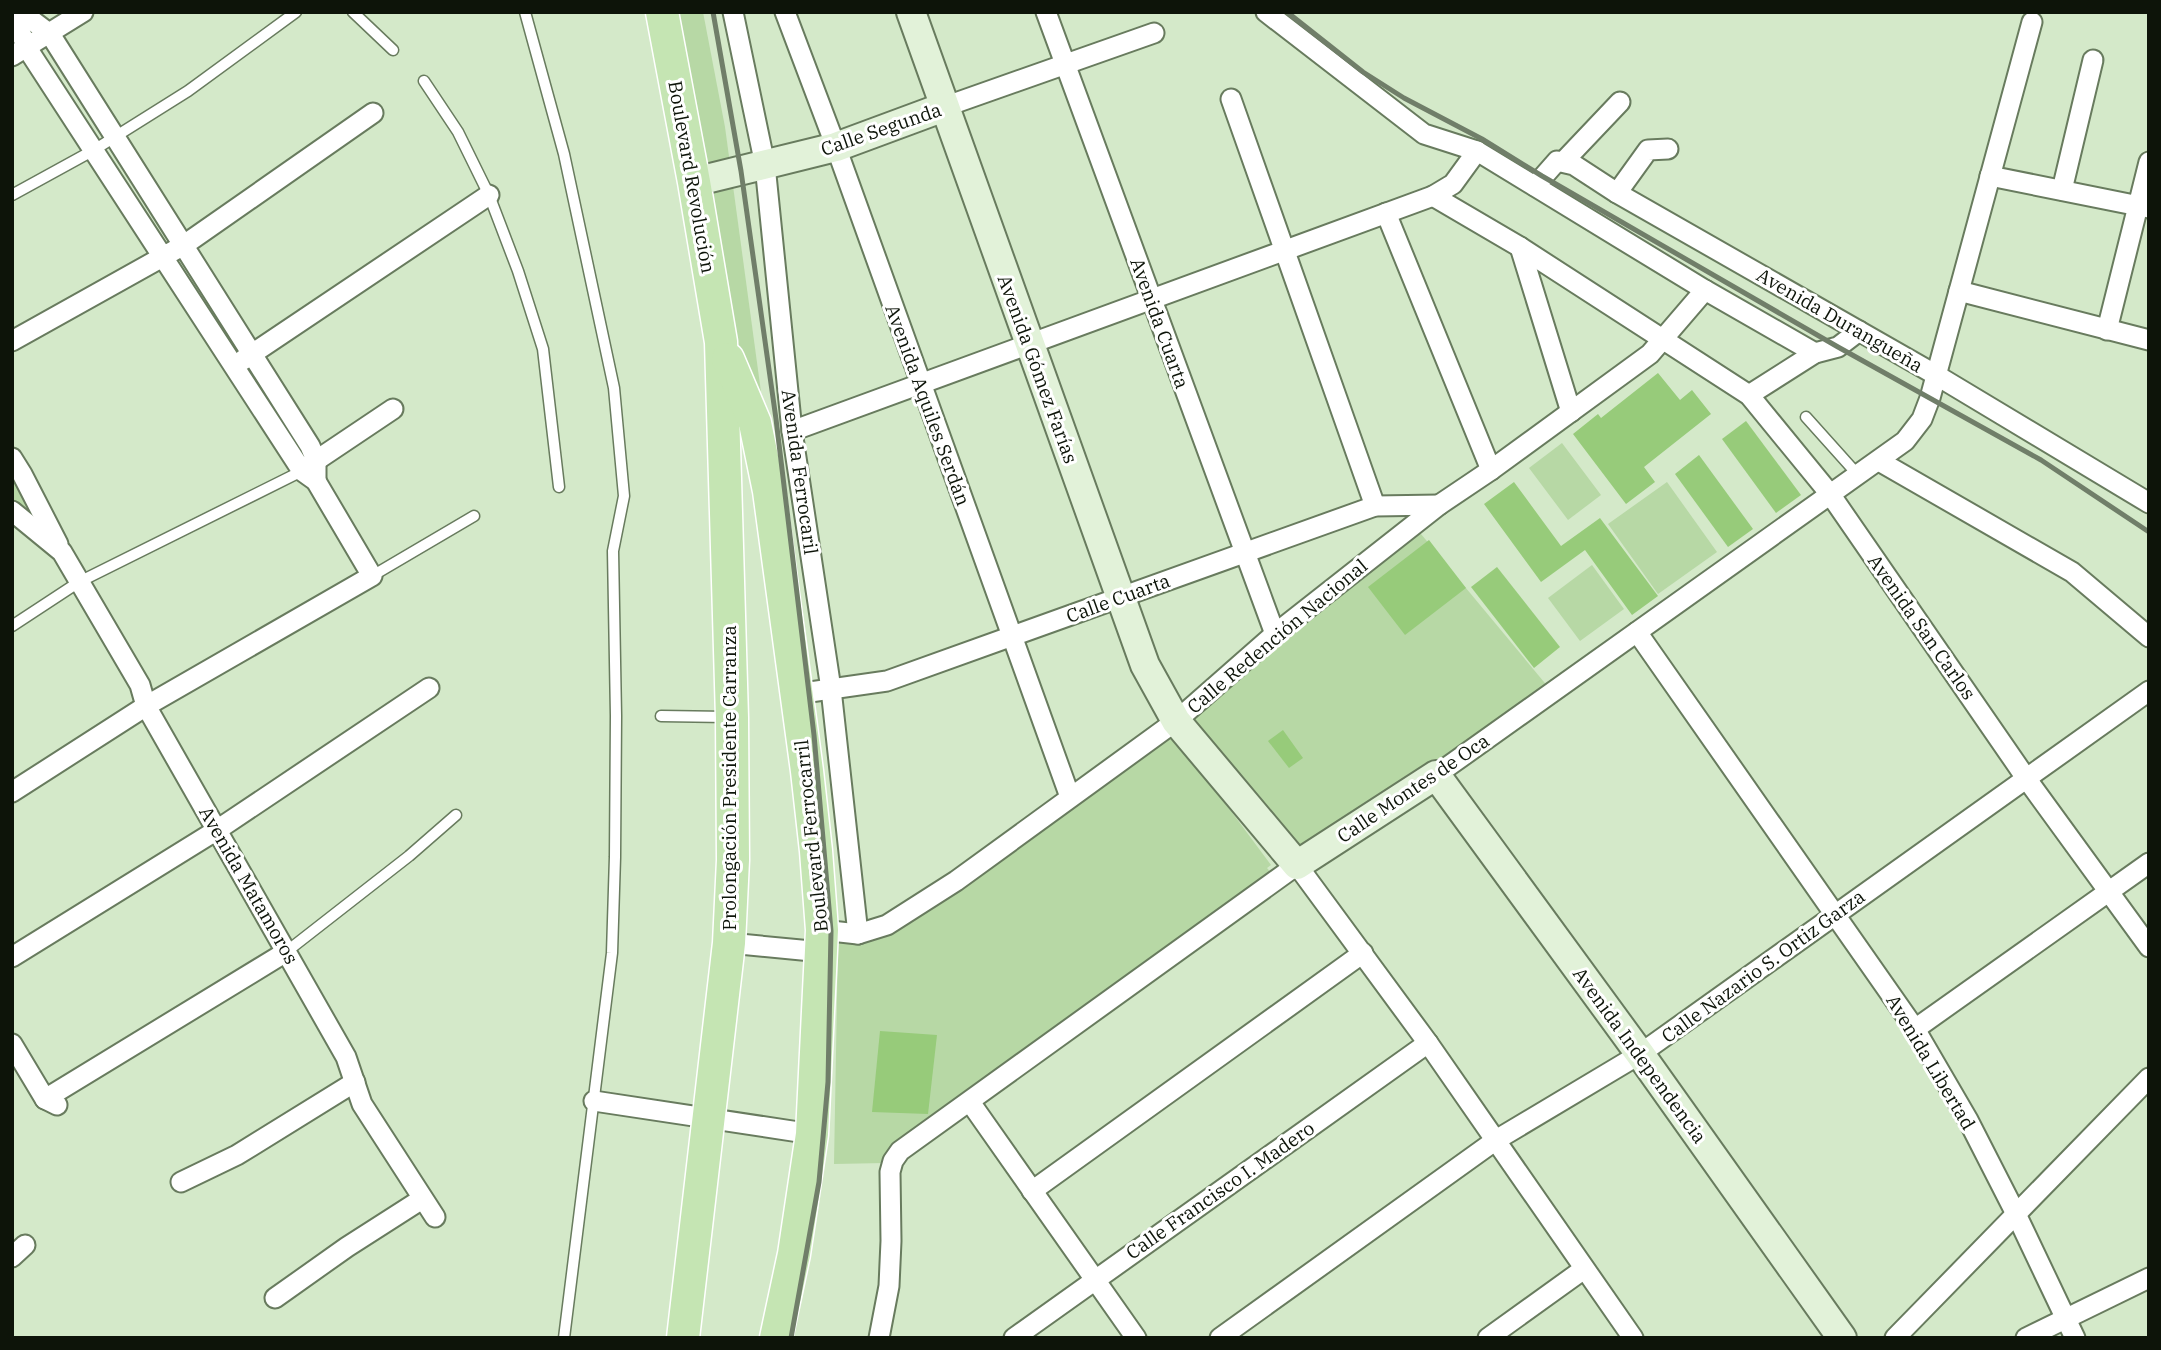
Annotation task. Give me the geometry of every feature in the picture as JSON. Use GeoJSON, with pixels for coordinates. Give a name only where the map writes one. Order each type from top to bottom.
{"type":"FeatureCollection","features":[{"type":"Feature","properties":{"kind":"main road","name":"Boulevard Revolución"},"geometry":{"type":"LineString","coordinates":[[662,12],[721,342]]}},
{"type":"Feature","properties":{"kind":"main road","name":"Avenida Gómez Farías"},"geometry":{"type":"LineString","coordinates":[[911,12],[1145,665],[1176,720]]}},
{"type":"Feature","properties":{"kind":"main road","name":"Calle Segunda"},"geometry":{"type":"LineString","coordinates":[[694,182],[836,147],[944,107]]}},
{"type":"Feature","properties":{"kind":"main road","name":"Boulevard Ferrocarril"},"geometry":{"type":"LineString","coordinates":[[721,342],[755,423],[769,491],[816,851],[822,941],[812,1134],[794,1254],[776,1338]]}},
{"type":"Feature","properties":{"kind":"main road","name":"Prolongación Presidente Carranza"},"geometry":{"type":"LineString","coordinates":[[683,1338],[729,943],[733,860],[732,718],[721,342]]}},
{"type":"Feature","properties":{"kind":"main road"},"geometry":{"type":"LineString","coordinates":[[1176,720],[1297,865]]}},
{"type":"Feature","properties":{"kind":"main road","name":"Calle Montes de Oca"},"geometry":{"type":"LineString","coordinates":[[1297,865],[1436,775]]}},
{"type":"Feature","properties":{"kind":"main road","name":"Avenida Independencia"},"geometry":{"type":"LineString","coordinates":[[1436,775],[1640,1054],[1842,1338]]}},
{"type":"Feature","properties":{"kind":"street"},"geometry":{"type":"LineString","coordinates":[[12,12],[20,52],[93,150],[233,366],[311,471],[372,576],[146,706],[12,792]]}},
{"type":"Feature","properties":{"kind":"street"},"geometry":{"type":"LineString","coordinates":[[21,12],[50,34],[253,354],[310,446],[311,471]]}},
{"type":"Feature","properties":{"kind":"street"},"geometry":{"type":"LineString","coordinates":[[20,52],[83,12]]}},
{"type":"Feature","properties":{"kind":"street","name":"Avenida Ferrocaril"},"geometry":{"type":"LineString","coordinates":[[733,12],[765,164],[792,431],[831,689],[858,934]]}},
{"type":"Feature","properties":{"kind":"street","name":"Avenida Aquiles Serdán"},"geometry":{"type":"LineString","coordinates":[[785,12],[1070,797]]}},
{"type":"Feature","properties":{"kind":"street","name":"Avenida Cuarta"},"geometry":{"type":"LineString","coordinates":[[1046,12],[1275,634]]}},
{"type":"Feature","properties":{"kind":"street"},"geometry":{"type":"LineString","coordinates":[[1266,12],[1424,134],[1477,151],[1815,353]]}},
{"type":"Feature","properties":{"kind":"street","name":"Calle Montes de Oca"},"geometry":{"type":"LineString","coordinates":[[1436,775],[1905,441],[1922,419],[1930,398],[2032,22]]}},
{"type":"Feature","properties":{"kind":"street","name":"Calle Segunda"},"geometry":{"type":"LineString","coordinates":[[944,107],[1154,33]]}},
{"type":"Feature","properties":{"kind":"street"},"geometry":{"type":"LineString","coordinates":[[2062,190],[2093,60]]}},
{"type":"Feature","properties":{"kind":"street"},"geometry":{"type":"LineString","coordinates":[[1231,99],[1375,506]]}},
{"type":"Feature","properties":{"kind":"street"},"geometry":{"type":"LineString","coordinates":[[1535,186],[1557,161],[1564,161],[1620,102]]}},
{"type":"Feature","properties":{"kind":"street"},"geometry":{"type":"LineString","coordinates":[[12,341],[184,245],[373,113]]}},
{"type":"Feature","properties":{"kind":"street"},"geometry":{"type":"LineString","coordinates":[[1617,193],[1648,150],[1668,149]]}},
{"type":"Feature","properties":{"kind":"street"},"geometry":{"type":"LineString","coordinates":[[792,431],[1433,196],[1453,184],[1477,151]]}},
{"type":"Feature","properties":{"kind":"street","name":"Avenida Durangueña"},"geometry":{"type":"LineString","coordinates":[[1564,161],[1936,375],[2149,503]]}},
{"type":"Feature","properties":{"kind":"street"},"geometry":{"type":"LineString","coordinates":[[2107,330],[2143,206],[2149,162]]}},
{"type":"Feature","properties":{"kind":"street"},"geometry":{"type":"LineString","coordinates":[[1990,176],[2143,206]]}},
{"type":"Feature","properties":{"kind":"street"},"geometry":{"type":"LineString","coordinates":[[233,366],[489,195]]}},
{"type":"Feature","properties":{"kind":"street","name":"Avenida San Carlos"},"geometry":{"type":"LineString","coordinates":[[1433,196],[1520,247],[1749,396],[1830,494],[2026,778],[2149,947]]}},
{"type":"Feature","properties":{"kind":"street"},"geometry":{"type":"LineString","coordinates":[[1386,214],[1491,470]]}},
{"type":"Feature","properties":{"kind":"street"},"geometry":{"type":"LineString","coordinates":[[1520,247],[1571,412]]}},
{"type":"Feature","properties":{"kind":"street","name":"Calle Redención Nacional"},"geometry":{"type":"LineString","coordinates":[[729,943],[822,941],[858,934],[887,925],[921,904],[1176,720],[1275,634],[1439,505],[1650,354],[1705,289]]}},
{"type":"Feature","properties":{"kind":"street"},"geometry":{"type":"LineString","coordinates":[[1959,291],[2149,340]]}},
{"type":"Feature","properties":{"kind":"street"},"geometry":{"type":"LineString","coordinates":[[1749,396],[1815,353],[1838,347],[1859,331]]}},
{"type":"Feature","properties":{"kind":"street"},"geometry":{"type":"LineString","coordinates":[[311,471],[393,409]]}},
{"type":"Feature","properties":{"kind":"street","name":"Avenida Matamoros"},"geometry":{"type":"LineString","coordinates":[[12,458],[23,474],[62,552],[139,685],[146,706],[346,1057],[362,1104],[435,1217]]}},
{"type":"Feature","properties":{"kind":"street"},"geometry":{"type":"LineString","coordinates":[[1879,461],[2072,572],[2149,637]]}},
{"type":"Feature","properties":{"kind":"street","name":"Calle Cuarta"},"geometry":{"type":"LineString","coordinates":[[796,694],[887,681],[1375,506],[1439,505]]}},
{"type":"Feature","properties":{"kind":"street","name":"Avenida Matamoros"},"geometry":{"type":"LineString","coordinates":[[12,511],[62,552]]}},
{"type":"Feature","properties":{"kind":"street","name":"Avenida Libertad"},"geometry":{"type":"LineString","coordinates":[[1637,632],[1915,1028],[1968,1120],[2017,1214],[2075,1338]]}},
{"type":"Feature","properties":{"kind":"street"},"geometry":{"type":"LineString","coordinates":[[12,957],[217,830],[429,688]]}},
{"type":"Feature","properties":{"kind":"street","name":"Calle Nazario S. Ortiz Garza"},"geometry":{"type":"LineString","coordinates":[[1220,1338],[1496,1140],[1640,1054],[2149,691]]}},
{"type":"Feature","properties":{"kind":"street"},"geometry":{"type":"LineString","coordinates":[[1915,1028],[2149,863]]}},
{"type":"Feature","properties":{"kind":"street"},"geometry":{"type":"LineString","coordinates":[[1297,865],[1428,1044],[1633,1338]]}},
{"type":"Feature","properties":{"kind":"street","name":"Calle Montes de Oca"},"geometry":{"type":"LineString","coordinates":[[879,1338],[889,1286],[890,1172],[900,1151],[1297,865]]}},
{"type":"Feature","properties":{"kind":"street"},"geometry":{"type":"LineString","coordinates":[[12,1044],[51,1102],[286,952]]}},
{"type":"Feature","properties":{"kind":"street"},"geometry":{"type":"LineString","coordinates":[[1032,1191],[1363,953]]}},
{"type":"Feature","properties":{"kind":"street","name":"Calle Francisco I. Madero"},"geometry":{"type":"LineString","coordinates":[[1014,1338],[1428,1044]]}},
{"type":"Feature","properties":{"kind":"street"},"geometry":{"type":"LineString","coordinates":[[1895,1338],[2149,1079]]}},
{"type":"Feature","properties":{"kind":"street"},"geometry":{"type":"LineString","coordinates":[[181,1182],[260,1141],[355,1082]]}},
{"type":"Feature","properties":{"kind":"street"},"geometry":{"type":"LineString","coordinates":[[594,1101],[812,1134]]}},
{"type":"Feature","properties":{"kind":"street"},"geometry":{"type":"LineString","coordinates":[[970,1102],[1136,1338]]}},
{"type":"Feature","properties":{"kind":"street"},"geometry":{"type":"LineString","coordinates":[[275,1298],[422,1199]]}},
{"type":"Feature","properties":{"kind":"street"},"geometry":{"type":"LineString","coordinates":[[1488,1338],[1584,1269]]}},
{"type":"Feature","properties":{"kind":"street"},"geometry":{"type":"LineString","coordinates":[[2026,1338],[2149,1278]]}},
{"type":"Feature","properties":{"kind":"lane"},"geometry":{"type":"LineString","coordinates":[[12,195],[93,150],[188,91],[296,12]]}},
{"type":"Feature","properties":{"kind":"lane"},"geometry":{"type":"LineString","coordinates":[[353,12],[393,50]]}},
{"type":"Feature","properties":{"kind":"lane"},"geometry":{"type":"LineString","coordinates":[[525,12],[564,154],[614,388],[624,496],[613,551],[616,742],[612,953],[564,1338]]}},
{"type":"Feature","properties":{"kind":"lane"},"geometry":{"type":"LineString","coordinates":[[424,81],[458,132],[489,195],[518,271],[542,349],[559,487]]}},
{"type":"Feature","properties":{"kind":"lane"},"geometry":{"type":"LineString","coordinates":[[1806,417],[1858,475]]}},
{"type":"Feature","properties":{"kind":"lane"},"geometry":{"type":"LineString","coordinates":[[12,626],[79,582],[311,471]]}},
{"type":"Feature","properties":{"kind":"lane"},"geometry":{"type":"LineString","coordinates":[[372,576],[474,516]]}},
{"type":"Feature","properties":{"kind":"lane"},"geometry":{"type":"LineString","coordinates":[[661,716],[732,718]]}},
{"type":"Feature","properties":{"kind":"lane"},"geometry":{"type":"LineString","coordinates":[[286,952],[456,816]]}},
{"type":"Feature","properties":{"kind":"green space"},"geometry":{"type":"Polygon","coordinates":[[[669,12],[703,12],[725,127],[761,392],[729,342],[669,12]]]}},
{"type":"Feature","properties":{"kind":"green space"},"geometry":{"type":"Polygon","coordinates":[[[1562,443],[1601,495],[1568,520],[1529,468],[1562,443]]]}},
{"type":"Feature","properties":{"kind":"green space"},"geometry":{"type":"Polygon","coordinates":[[[12,463],[44,531],[12,507],[12,463]]]}},
{"type":"Feature","properties":{"kind":"green space"},"geometry":{"type":"Polygon","coordinates":[[[1667,482],[1717,552],[1658,594],[1608,524],[1667,482]]]}},
{"type":"Feature","properties":{"kind":"green space"},"geometry":{"type":"Polygon","coordinates":[[[1416,528],[1549,688],[1297,860],[1181,720],[1416,528]]]}},
{"type":"Feature","properties":{"kind":"green space"},"geometry":{"type":"Polygon","coordinates":[[[1592,565],[1624,609],[1580,641],[1548,598],[1592,565]]]}},
{"type":"Feature","properties":{"kind":"green space"},"geometry":{"type":"Polygon","coordinates":[[[1167,725],[1271,865],[1267,868],[1273,875],[885,1163],[834,1164],[838,941],[879,936],[1167,725]]]}},
{"type":"Feature","properties":{"kind":"building"},"geometry":{"type":"Polygon","coordinates":[[[1658,373],[1680,400],[1692,390],[1711,414],[1644,467],[1655,482],[1626,504],[1573,434],[1598,414],[1601,418],[1658,373]]]}},
{"type":"Feature","properties":{"kind":"building"},"geometry":{"type":"Polygon","coordinates":[[[1746,421],[1801,495],[1776,513],[1722,439],[1746,421]]]}},
{"type":"Feature","properties":{"kind":"building"},"geometry":{"type":"Polygon","coordinates":[[[1699,455],[1753,529],[1728,547],[1675,474],[1699,455]]]}},
{"type":"Feature","properties":{"kind":"building"},"geometry":{"type":"Polygon","coordinates":[[[1514,482],[1561,546],[1600,518],[1658,596],[1632,615],[1585,550],[1541,582],[1484,504],[1514,482]]]}},
{"type":"Feature","properties":{"kind":"building"},"geometry":{"type":"Polygon","coordinates":[[[1429,540],[1466,588],[1405,635],[1368,587],[1429,540]]]}},
{"type":"Feature","properties":{"kind":"building"},"geometry":{"type":"Polygon","coordinates":[[[1497,567],[1560,647],[1534,668],[1471,587],[1497,567]]]}},
{"type":"Feature","properties":{"kind":"building"},"geometry":{"type":"Polygon","coordinates":[[[1283,730],[1303,758],[1289,768],[1268,741],[1283,730]]]}},
{"type":"Feature","properties":{"kind":"building"},"geometry":{"type":"Polygon","coordinates":[[[880,1031],[937,1035],[928,1114],[872,1112],[880,1031]]]}},
{"type":"Feature","properties":{"kind":"railway"},"geometry":{"type":"LineString","coordinates":[[713,12],[741,171],[776,419],[814,735],[831,931],[828,1082],[819,1182],[791,1338]]}},
{"type":"Feature","properties":{"kind":"railway"},"geometry":{"type":"LineString","coordinates":[[1287,12],[1363,72],[1404,98],[1482,139],[1838,347],[2041,460],[2149,532]]}}]}
